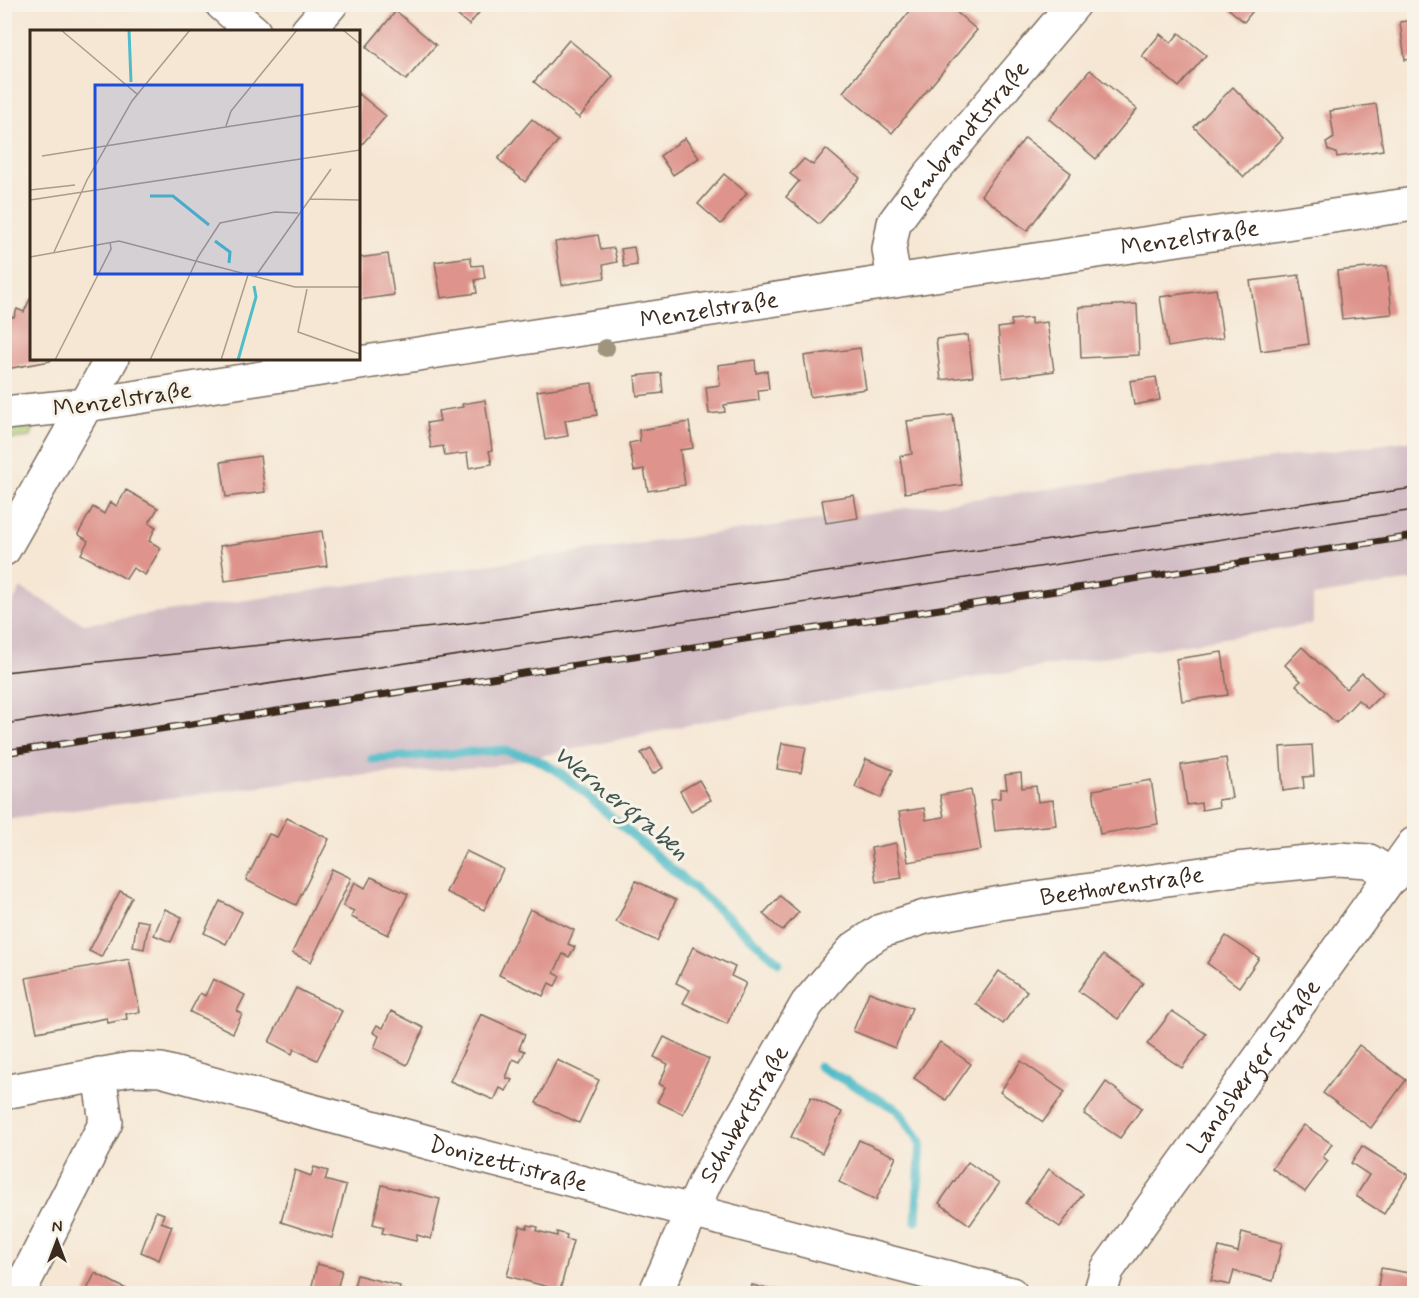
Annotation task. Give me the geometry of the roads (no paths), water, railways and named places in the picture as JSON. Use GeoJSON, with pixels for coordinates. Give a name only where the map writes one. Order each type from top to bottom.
{"type":"FeatureCollection","features":[{"type":"Feature","properties":{"kind":"street"},"geometry":{"type":"LineString","coordinates":[[222,4],[252,30]]}},
{"type":"Feature","properties":{"kind":"street"},"geometry":{"type":"LineString","coordinates":[[310,30],[331,4]]}},
{"type":"Feature","properties":{"kind":"street","name":"Rembrandtstraße"},"geometry":{"type":"LineString","coordinates":[[894,281],[889,249],[894,223],[928,177],[1074,4]]}},
{"type":"Feature","properties":{"kind":"street","name":"Menzelstraße"},"geometry":{"type":"LineString","coordinates":[[4,413],[86,405],[1414,204]]}},
{"type":"Feature","properties":{"kind":"street"},"geometry":{"type":"LineString","coordinates":[[4,549],[111,360]]}},
{"type":"Feature","properties":{"kind":"street","name":"Landsberger Straße"},"geometry":{"type":"LineString","coordinates":[[1100,1293],[1107,1270],[1414,844]]}},
{"type":"Feature","properties":{"kind":"street","name":"Beethovenstraße"},"geometry":{"type":"LineString","coordinates":[[854,949],[881,931],[925,918],[1001,903],[1236,869],[1338,859],[1369,861],[1393,876]]}},
{"type":"Feature","properties":{"kind":"street","name":"Schubertstraße"},"geometry":{"type":"LineString","coordinates":[[655,1293],[706,1180],[807,1004],[854,949]]}},
{"type":"Feature","properties":{"kind":"street","name":"Donizettistraße"},"geometry":{"type":"LineString","coordinates":[[4,1092],[131,1069],[161,1070],[416,1139],[1011,1293]]}},
{"type":"Feature","properties":{"kind":"street"},"geometry":{"type":"LineString","coordinates":[[18,1293],[106,1122],[99,1074]]}},
{"type":"Feature","properties":{"kind":"waterway","name":"Wernergraben"},"geometry":{"type":"LineString","coordinates":[[372,759],[502,750],[534,758],[561,773],[779,962]]}},
{"type":"Feature","properties":{"kind":"waterway","name":"Wernergraben"},"geometry":{"type":"LineString","coordinates":[[819,1066],[898,1110],[921,1142],[916,1221]]}},
{"type":"Feature","properties":{"kind":"tram line"},"geometry":{"type":"LineString","coordinates":[[4,672],[462,624],[1414,488]]}},
{"type":"Feature","properties":{"kind":"tram line"},"geometry":{"type":"LineString","coordinates":[[4,724],[1414,510]]}},
{"type":"Feature","properties":{"kind":"railway"},"geometry":{"type":"LineString","coordinates":[[4,753],[1414,536]]}}]}
